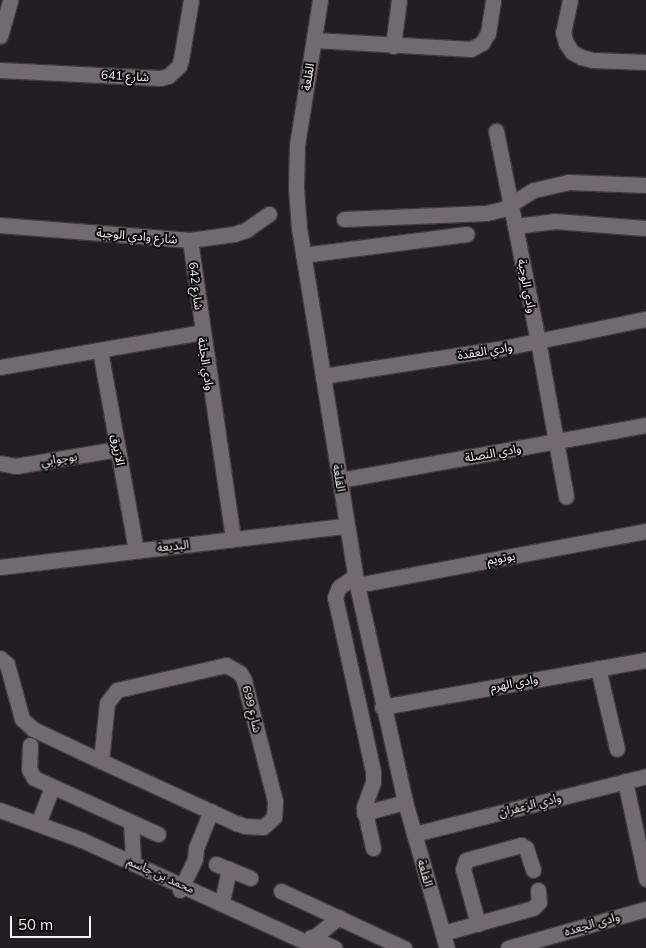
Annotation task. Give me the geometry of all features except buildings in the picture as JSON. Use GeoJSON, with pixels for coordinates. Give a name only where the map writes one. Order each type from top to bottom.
{"type":"FeatureCollection","features":[{"type":"Feature","properties":{"kind":"street"},"geometry":{"type":"LineString","coordinates":[[0,36],[10,0]]}},
{"type":"Feature","properties":{"kind":"street","name":"شارع 641"},"geometry":{"type":"LineString","coordinates":[[0,70],[160,78],[168,76],[178,66],[181,59],[191,0]]}},
{"type":"Feature","properties":{"kind":"street","name":"القلعة"},"geometry":{"type":"LineString","coordinates":[[320,0],[301,117],[296,164],[297,203],[303,255],[346,526],[382,707],[405,802],[445,941]]}},
{"type":"Feature","properties":{"kind":"street"},"geometry":{"type":"LineString","coordinates":[[393,46],[399,0]]}},
{"type":"Feature","properties":{"kind":"street"},"geometry":{"type":"LineString","coordinates":[[314,40],[465,50],[477,47],[488,33],[494,0]]}},
{"type":"Feature","properties":{"kind":"street"},"geometry":{"type":"LineString","coordinates":[[570,0],[563,32],[566,43],[572,52],[582,58],[592,60],[646,62]]}},
{"type":"Feature","properties":{"kind":"street","name":"وادي الوجبة"},"geometry":{"type":"LineString","coordinates":[[496,131],[538,341],[566,497]]}},
{"type":"Feature","properties":{"kind":"street"},"geometry":{"type":"LineString","coordinates":[[344,219],[486,214],[503,209],[534,190],[568,182],[646,185]]}},
{"type":"Feature","properties":{"kind":"street","name":"شارع وادي الوجبة"},"geometry":{"type":"LineString","coordinates":[[0,225],[190,240],[234,234],[246,230],[269,214]]}},
{"type":"Feature","properties":{"kind":"street"},"geometry":{"type":"LineString","coordinates":[[516,226],[554,221],[645,228]]}},
{"type":"Feature","properties":{"kind":"street"},"geometry":{"type":"LineString","coordinates":[[303,255],[467,234]]}},
{"type":"Feature","properties":{"kind":"street","name":"شارع 642"},"geometry":{"type":"LineString","coordinates":[[190,240],[202,332]]}},
{"type":"Feature","properties":{"kind":"street","name":"وادي العقدة"},"geometry":{"type":"LineString","coordinates":[[323,376],[538,341],[646,319]]}},
{"type":"Feature","properties":{"kind":"street","name":"وادي الجلتة"},"geometry":{"type":"LineString","coordinates":[[0,366],[202,332],[232,539]]}},
{"type":"Feature","properties":{"kind":"street","name":"الازيرق"},"geometry":{"type":"LineString","coordinates":[[100,350],[136,550]]}},
{"type":"Feature","properties":{"kind":"street","name":"وادي النصلة"},"geometry":{"type":"LineString","coordinates":[[340,480],[646,426]]}},
{"type":"Feature","properties":{"kind":"street","name":"بوجوابي"},"geometry":{"type":"LineString","coordinates":[[0,463],[16,466],[118,449]]}},
{"type":"Feature","properties":{"kind":"street","name":"البديعة"},"geometry":{"type":"LineString","coordinates":[[0,567],[346,526]]}},
{"type":"Feature","properties":{"kind":"street","name":"بوتويم"},"geometry":{"type":"LineString","coordinates":[[356,580],[646,531]]}},
{"type":"Feature","properties":{"kind":"street"},"geometry":{"type":"LineString","coordinates":[[356,580],[339,587],[335,597],[373,772],[373,782],[365,800],[364,813],[373,848]]}},
{"type":"Feature","properties":{"kind":"street","name":"شارع 699"},"geometry":{"type":"LineString","coordinates":[[0,658],[7,664],[19,712],[26,724],[101,761],[236,823],[256,828],[270,823],[276,810],[244,680],[234,668],[216,666],[117,690],[107,703],[101,761]]}},
{"type":"Feature","properties":{"kind":"street","name":"وادي الهرم"},"geometry":{"type":"LineString","coordinates":[[382,707],[646,660]]}},
{"type":"Feature","properties":{"kind":"street"},"geometry":{"type":"LineString","coordinates":[[598,668],[617,749]]}},
{"type":"Feature","properties":{"kind":"street"},"geometry":{"type":"LineString","coordinates":[[30,746],[29,764],[34,778],[158,834]]}},
{"type":"Feature","properties":{"kind":"street","name":"وادي الزعفران"},"geometry":{"type":"LineString","coordinates":[[414,834],[646,776]]}},
{"type":"Feature","properties":{"kind":"street"},"geometry":{"type":"LineString","coordinates":[[625,781],[646,879]]}},
{"type":"Feature","properties":{"kind":"street"},"geometry":{"type":"LineString","coordinates":[[41,816],[52,787]]}},
{"type":"Feature","properties":{"kind":"street"},"geometry":{"type":"LineString","coordinates":[[364,813],[405,802]]}},
{"type":"Feature","properties":{"kind":"street"},"geometry":{"type":"LineString","coordinates":[[0,805],[10,806],[41,816],[137,861]]}},
{"type":"Feature","properties":{"kind":"street","name":"محمد بن جاسم"},"geometry":{"type":"LineString","coordinates":[[0,810],[137,861],[177,885],[223,899],[312,945]]}},
{"type":"Feature","properties":{"kind":"street"},"geometry":{"type":"LineString","coordinates":[[177,885],[195,859],[196,848],[211,811]]}},
{"type":"Feature","properties":{"kind":"street","name":"محمد بن جاسم"},"geometry":{"type":"LineString","coordinates":[[0,818],[56,835],[177,885],[312,945]]}},
{"type":"Feature","properties":{"kind":"street"},"geometry":{"type":"LineString","coordinates":[[131,822],[137,861]]}},
{"type":"Feature","properties":{"kind":"street"},"geometry":{"type":"LineString","coordinates":[[478,924],[464,869],[466,860],[521,846],[526,848],[534,870]]}},
{"type":"Feature","properties":{"kind":"street"},"geometry":{"type":"LineString","coordinates":[[223,899],[223,867],[250,878]]}},
{"type":"Feature","properties":{"kind":"street"},"geometry":{"type":"LineString","coordinates":[[445,941],[478,924],[533,908],[539,902],[538,890]]}},
{"type":"Feature","properties":{"kind":"street"},"geometry":{"type":"LineString","coordinates":[[281,891],[404,948]]}},
{"type":"Feature","properties":{"kind":"street","name":"وادى الجعده"},"geometry":{"type":"LineString","coordinates":[[508,948],[646,909]]}},
{"type":"Feature","properties":{"kind":"street"},"geometry":{"type":"LineString","coordinates":[[312,945],[339,917]]}},
{"type":"Feature","properties":{"kind":"street"},"geometry":{"type":"LineString","coordinates":[[312,945],[335,948]]}}]}
